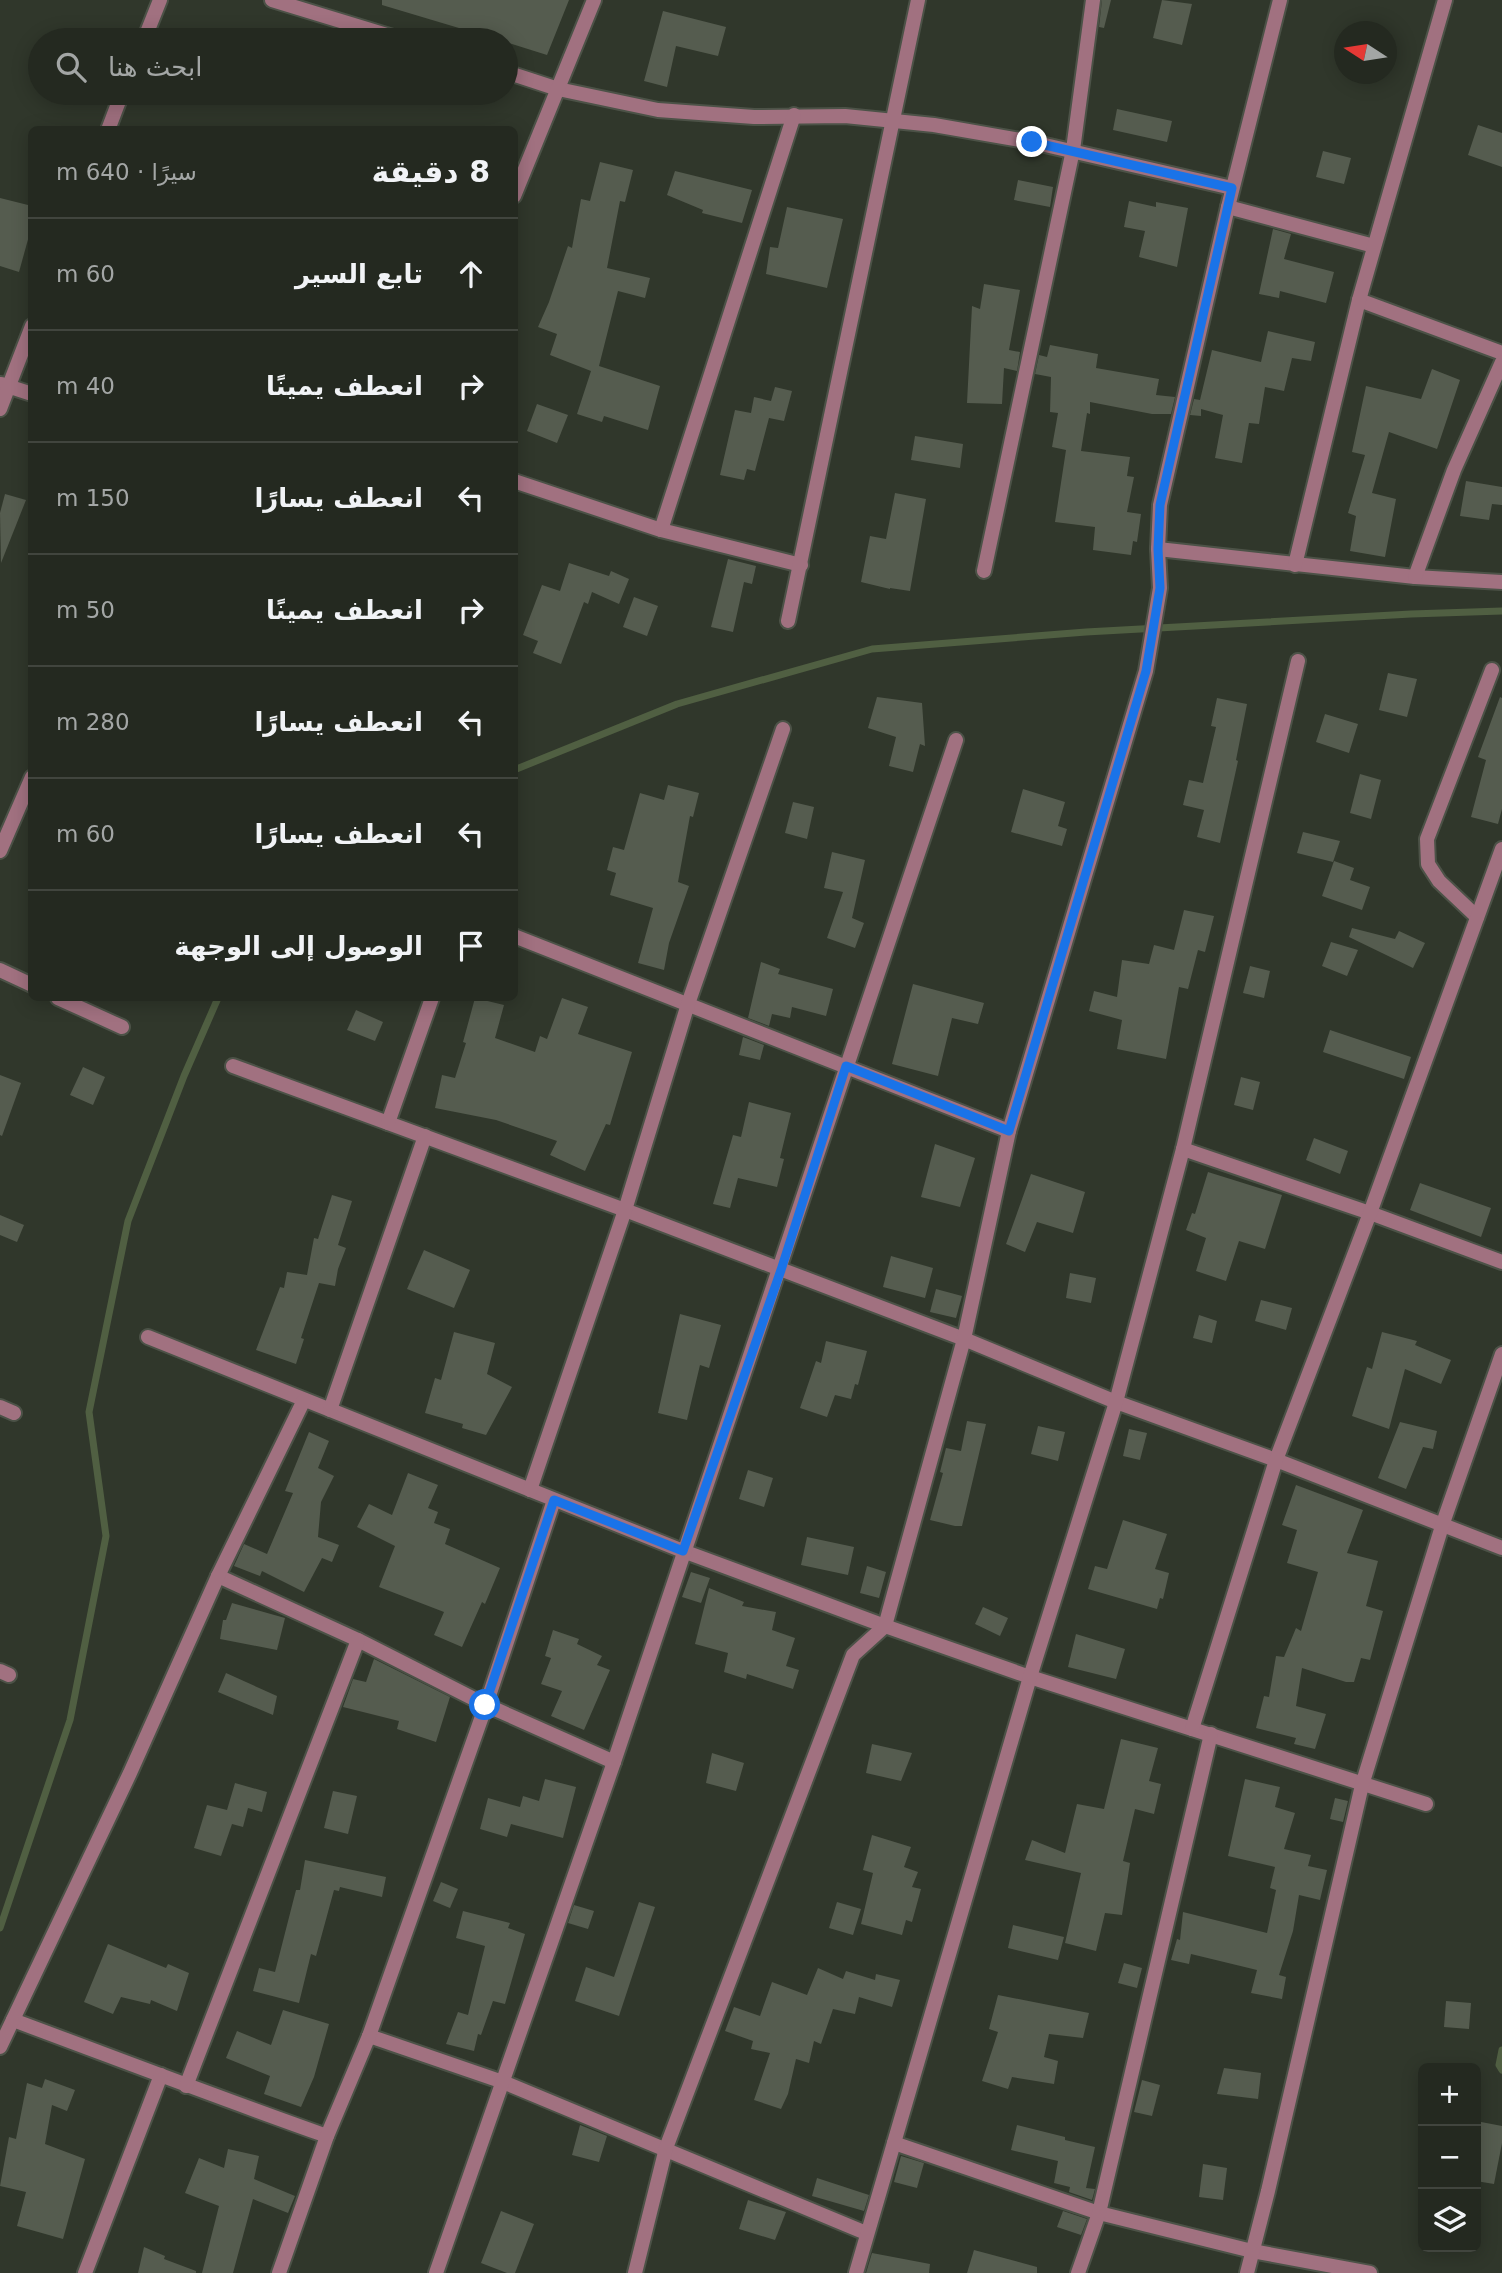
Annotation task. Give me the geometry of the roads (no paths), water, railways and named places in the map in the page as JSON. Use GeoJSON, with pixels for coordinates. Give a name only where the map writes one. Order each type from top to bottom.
{"type":"FeatureCollection","features":[{"type":"Feature","properties":{"kind":"street"},"geometry":{"type":"LineString","coordinates":[[149,28],[160,0]]}},
{"type":"Feature","properties":{"kind":"street"},"geometry":{"type":"LineString","coordinates":[[272,0],[364,28]]}},
{"type":"Feature","properties":{"kind":"street"},"geometry":{"type":"LineString","coordinates":[[518,186],[594,0]]}},
{"type":"Feature","properties":{"kind":"street"},"geometry":{"type":"LineString","coordinates":[[788,621],[918,0]]}},
{"type":"Feature","properties":{"kind":"street"},"geometry":{"type":"LineString","coordinates":[[984,571],[1073,150],[1093,0]]}},
{"type":"Feature","properties":{"kind":"street"},"geometry":{"type":"LineString","coordinates":[[635,2273],[666,2148],[853,1655],[885,1626],[964,1339],[1009,1131],[1146,671],[1160,588],[1160,505],[1232,188],[1280,0]]}},
{"type":"Feature","properties":{"kind":"street"},"geometry":{"type":"LineString","coordinates":[[1295,565],[1359,300],[1445,0]]}},
{"type":"Feature","properties":{"kind":"street"},"geometry":{"type":"LineString","coordinates":[[518,76],[558,89],[658,110],[733,116],[794,115],[934,125],[1073,150],[1232,188]]}},
{"type":"Feature","properties":{"kind":"street"},"geometry":{"type":"LineString","coordinates":[[110,126],[117,105]]}},
{"type":"Feature","properties":{"kind":"street"},"geometry":{"type":"LineString","coordinates":[[661,530],[794,115]]}},
{"type":"Feature","properties":{"kind":"street"},"geometry":{"type":"LineString","coordinates":[[1228,206],[1374,246]]}},
{"type":"Feature","properties":{"kind":"street"},"geometry":{"type":"LineString","coordinates":[[1359,300],[1502,353]]}},
{"type":"Feature","properties":{"kind":"street"},"geometry":{"type":"LineString","coordinates":[[0,409],[5,385],[28,335]]}},
{"type":"Feature","properties":{"kind":"street"},"geometry":{"type":"LineString","coordinates":[[1415,577],[1454,470],[1502,362]]}},
{"type":"Feature","properties":{"kind":"street"},"geometry":{"type":"LineString","coordinates":[[5,385],[28,393]]}},
{"type":"Feature","properties":{"kind":"street"},"geometry":{"type":"LineString","coordinates":[[518,482],[661,530],[801,565]]}},
{"type":"Feature","properties":{"kind":"street"},"geometry":{"type":"LineString","coordinates":[[1158,549],[1415,577],[1502,582]]}},
{"type":"Feature","properties":{"kind":"street"},"geometry":{"type":"LineString","coordinates":[[856,2273],[1030,1677],[1116,1402],[1183,1149],[1298,661]]}},
{"type":"Feature","properties":{"kind":"street"},"geometry":{"type":"LineString","coordinates":[[1477,917],[1439,881],[1428,864],[1427,839],[1492,670]]}},
{"type":"Feature","properties":{"kind":"street"},"geometry":{"type":"LineString","coordinates":[[530,1490],[625,1210],[688,1004],[783,729]]}},
{"type":"Feature","properties":{"kind":"street"},"geometry":{"type":"LineString","coordinates":[[436,2273],[614,1762],[683,1551],[781,1270],[846,1066],[956,740]]}},
{"type":"Feature","properties":{"kind":"street"},"geometry":{"type":"LineString","coordinates":[[0,850],[28,789]]}},
{"type":"Feature","properties":{"kind":"street"},"geometry":{"type":"LineString","coordinates":[[1192,1729],[1276,1460],[1370,1213],[1502,849]]}},
{"type":"Feature","properties":{"kind":"street"},"geometry":{"type":"LineString","coordinates":[[518,938],[1009,1131]]}},
{"type":"Feature","properties":{"kind":"street"},"geometry":{"type":"LineString","coordinates":[[0,970],[28,983]]}},
{"type":"Feature","properties":{"kind":"street"},"geometry":{"type":"LineString","coordinates":[[65,1001],[122,1027]]}},
{"type":"Feature","properties":{"kind":"street"},"geometry":{"type":"LineString","coordinates":[[388,1123],[431,1001]]}},
{"type":"Feature","properties":{"kind":"street"},"geometry":{"type":"LineString","coordinates":[[233,1066],[625,1210],[964,1339],[1116,1402],[1443,1523],[1502,1548]]}},
{"type":"Feature","properties":{"kind":"street"},"geometry":{"type":"LineString","coordinates":[[330,1410],[425,1136]]}},
{"type":"Feature","properties":{"kind":"street"},"geometry":{"type":"LineString","coordinates":[[1183,1149],[1370,1213],[1502,1262]]}},
{"type":"Feature","properties":{"kind":"street"},"geometry":{"type":"LineString","coordinates":[[148,1337],[683,1551],[885,1626],[1030,1677],[1426,1804]]}},
{"type":"Feature","properties":{"kind":"street"},"geometry":{"type":"LineString","coordinates":[[1247,2273],[1362,1785],[1443,1523],[1502,1354]]}},
{"type":"Feature","properties":{"kind":"street"},"geometry":{"type":"LineString","coordinates":[[0,2047],[130,1773],[218,1576],[304,1400]]}},
{"type":"Feature","properties":{"kind":"street"},"geometry":{"type":"LineString","coordinates":[[279,2273],[327,2136],[369,2036],[554,1500]]}},
{"type":"Feature","properties":{"kind":"street"},"geometry":{"type":"LineString","coordinates":[[218,1576],[358,1640],[485,1705],[614,1762]]}},
{"type":"Feature","properties":{"kind":"street"},"geometry":{"type":"LineString","coordinates":[[186,2086],[358,1640]]}},
{"type":"Feature","properties":{"kind":"street"},"geometry":{"type":"LineString","coordinates":[[1078,2273],[1098,2213],[1211,1734]]}},
{"type":"Feature","properties":{"kind":"street"},"geometry":{"type":"LineString","coordinates":[[13,2020],[327,2136]]}},
{"type":"Feature","properties":{"kind":"street"},"geometry":{"type":"LineString","coordinates":[[369,2036],[503,2082],[866,2234]]}},
{"type":"Feature","properties":{"kind":"street"},"geometry":{"type":"LineString","coordinates":[[85,2273],[161,2075]]}},
{"type":"Feature","properties":{"kind":"street"},"geometry":{"type":"LineString","coordinates":[[894,2143],[1098,2213],[1252,2251],[1370,2273]]}},
{"type":"Feature","properties":{"kind":"waterway"},"geometry":{"type":"LineString","coordinates":[[518,768],[677,704],[872,649],[1086,632],[1502,611]]}},
{"type":"Feature","properties":{"kind":"waterway"},"geometry":{"type":"LineString","coordinates":[[0,1928],[70,1720],[106,1536],[89,1412],[128,1221],[184,1076],[217,1001]]}},
{"type":"Feature","properties":{"kind":"waterway"},"geometry":{"type":"LineString","coordinates":[[1502,2050],[1499,2065],[1502,2070]]}}]}
